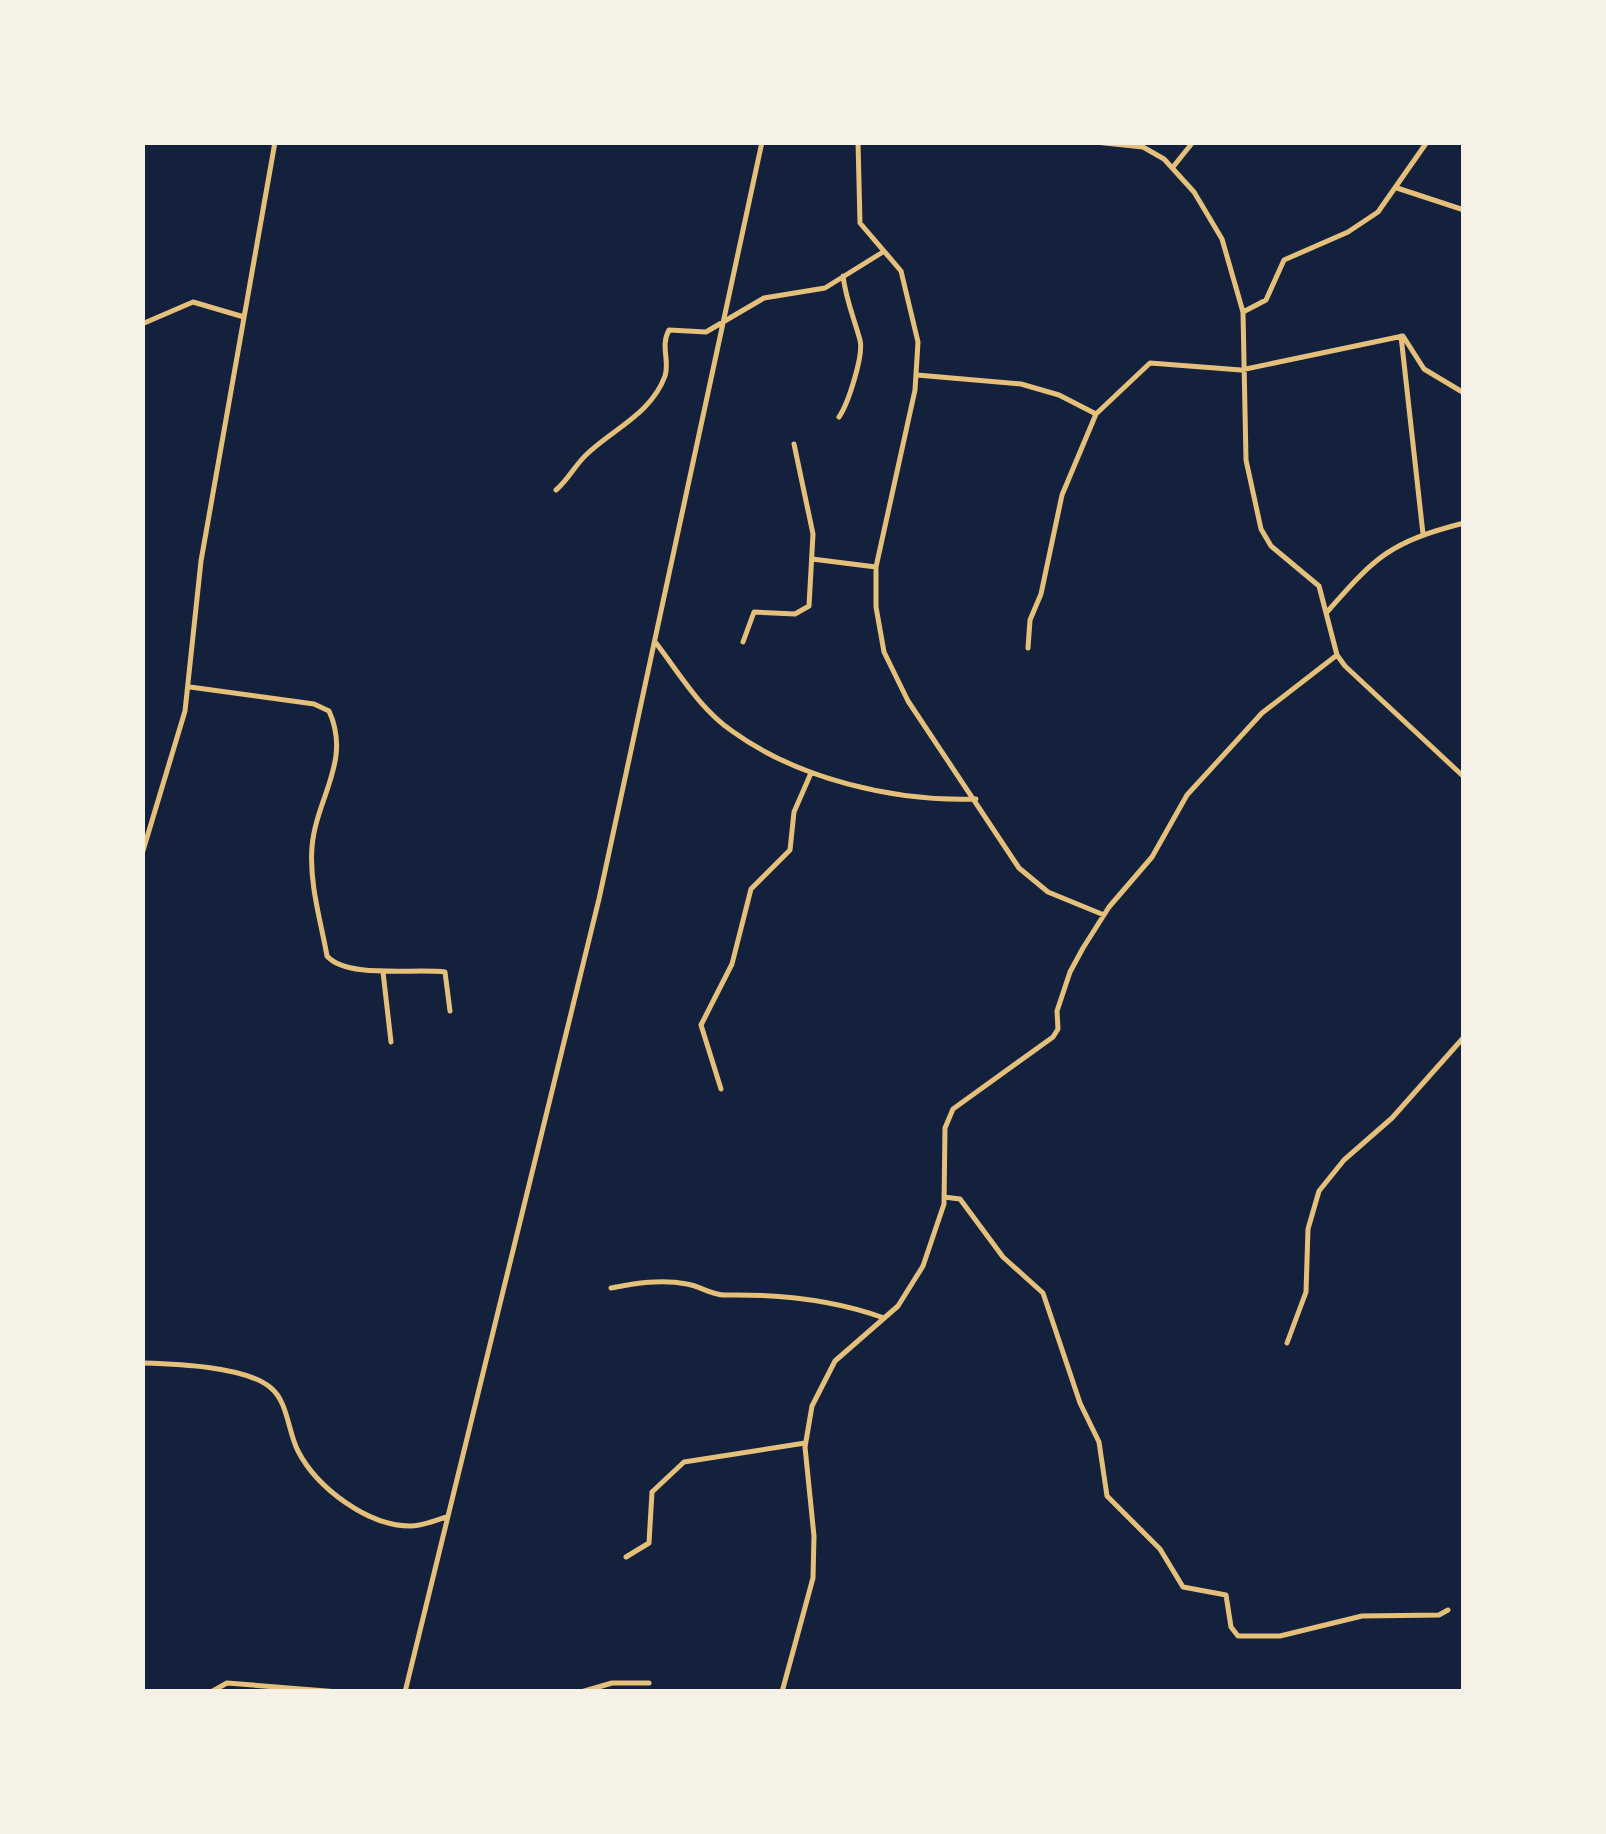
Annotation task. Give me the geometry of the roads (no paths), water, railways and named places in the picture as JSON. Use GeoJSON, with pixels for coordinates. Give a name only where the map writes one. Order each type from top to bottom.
{"type":"FeatureCollection","features":[{"type":"Feature","properties":{"kind":"street"},"geometry":{"type":"LineString","coordinates":[[142,854],[189,686],[200,561],[276,142]]}},
{"type":"Feature","properties":{"kind":"street"},"geometry":{"type":"LineString","coordinates":[[404,1692],[590,935],[762,142]]}},
{"type":"Feature","properties":{"kind":"street"},"geometry":{"type":"LineString","coordinates":[[858,142],[857,208],[866,232],[907,284],[918,342],[917,375],[876,567],[876,607],[884,652],[908,701],[1010,856],[1036,884],[1104,914]]}},
{"type":"Feature","properties":{"kind":"street"},"geometry":{"type":"LineString","coordinates":[[1095,142],[1143,147],[1174,166],[1222,239],[1242,312],[1246,460],[1263,534],[1314,578],[1337,655],[1464,778]]}},
{"type":"Feature","properties":{"kind":"street"},"geometry":{"type":"LineString","coordinates":[[1174,166],[1193,142]]}},
{"type":"Feature","properties":{"kind":"street"},"geometry":{"type":"LineString","coordinates":[[1242,312],[1266,300],[1284,260],[1348,232],[1388,202],[1427,142]]}},
{"type":"Feature","properties":{"kind":"street"},"geometry":{"type":"LineString","coordinates":[[1397,188],[1418,192],[1436,204],[1464,210]]}},
{"type":"Feature","properties":{"kind":"street"},"geometry":{"type":"LineString","coordinates":[[556,490],[596,446],[634,419],[658,387],[664,377],[664,340],[669,330],[706,332],[764,298],[808,293],[883,252]]}},
{"type":"Feature","properties":{"kind":"street"},"geometry":{"type":"LineString","coordinates":[[839,417],[851,397],[861,348],[843,276]]}},
{"type":"Feature","properties":{"kind":"street"},"geometry":{"type":"LineString","coordinates":[[142,324],[193,302],[244,317]]}},
{"type":"Feature","properties":{"kind":"street"},"geometry":{"type":"LineString","coordinates":[[1400,336],[1422,534]]}},
{"type":"Feature","properties":{"kind":"street"},"geometry":{"type":"LineString","coordinates":[[1028,648],[1030,620],[1041,594],[1062,495],[1096,414],[1150,363],[1241,370],[1400,336],[1409,340],[1424,369],[1464,394]]}},
{"type":"Feature","properties":{"kind":"street"},"geometry":{"type":"LineString","coordinates":[[917,375],[1021,384],[1059,395],[1096,414]]}},
{"type":"Feature","properties":{"kind":"street"},"geometry":{"type":"LineString","coordinates":[[743,642],[754,612],[806,611],[814,534],[794,444]]}},
{"type":"Feature","properties":{"kind":"street"},"geometry":{"type":"LineString","coordinates":[[1327,612],[1380,555],[1422,534],[1464,523]]}},
{"type":"Feature","properties":{"kind":"street"},"geometry":{"type":"LineString","coordinates":[[812,559],[876,567]]}},
{"type":"Feature","properties":{"kind":"street"},"geometry":{"type":"LineString","coordinates":[[656,643],[686,686],[729,730],[811,772],[911,796],[976,799]]}},
{"type":"Feature","properties":{"kind":"street"},"geometry":{"type":"LineString","coordinates":[[782,1692],[813,1578],[814,1536],[805,1443],[812,1406],[835,1361],[907,1295],[923,1266],[944,1197],[949,1116],[968,1094],[1052,1037],[1058,1029],[1057,1011],[1070,972],[1104,914],[1152,858],[1202,778],[1262,713],[1337,655]]}},
{"type":"Feature","properties":{"kind":"street"},"geometry":{"type":"LineString","coordinates":[[189,686],[314,704],[329,710],[336,731],[336,771],[316,824],[311,853],[328,956],[334,963],[383,972],[445,972],[450,1011]]}},
{"type":"Feature","properties":{"kind":"street"},"geometry":{"type":"LineString","coordinates":[[721,1089],[701,1025],[732,964],[750,889],[790,850],[797,803],[811,772]]}},
{"type":"Feature","properties":{"kind":"street"},"geometry":{"type":"LineString","coordinates":[[383,972],[391,1042]]}},
{"type":"Feature","properties":{"kind":"street"},"geometry":{"type":"LineString","coordinates":[[1287,1342],[1306,1292],[1308,1229],[1319,1191],[1464,1038]]}},
{"type":"Feature","properties":{"kind":"street"},"geometry":{"type":"LineString","coordinates":[[944,1197],[960,1199],[1003,1256],[1042,1292],[1080,1403],[1099,1442],[1106,1491],[1113,1506],[1150,1537],[1183,1586],[1226,1595],[1231,1626],[1238,1636],[1260,1639],[1362,1616],[1440,1615],[1448,1610]]}},
{"type":"Feature","properties":{"kind":"street"},"geometry":{"type":"LineString","coordinates":[[611,1288],[644,1281],[685,1284],[723,1295],[745,1292],[835,1302],[884,1318]]}},
{"type":"Feature","properties":{"kind":"street"},"geometry":{"type":"LineString","coordinates":[[142,1363],[220,1371],[261,1382],[279,1398],[306,1464],[351,1506],[376,1520],[406,1526],[448,1516]]}},
{"type":"Feature","properties":{"kind":"street"},"geometry":{"type":"LineString","coordinates":[[626,1557],[650,1544],[652,1492],[681,1463],[805,1443]]}},
{"type":"Feature","properties":{"kind":"street"},"geometry":{"type":"LineString","coordinates":[[211,1692],[227,1683],[338,1692]]}},
{"type":"Feature","properties":{"kind":"street"},"geometry":{"type":"LineString","coordinates":[[581,1692],[612,1683],[648,1683]]}}]}
